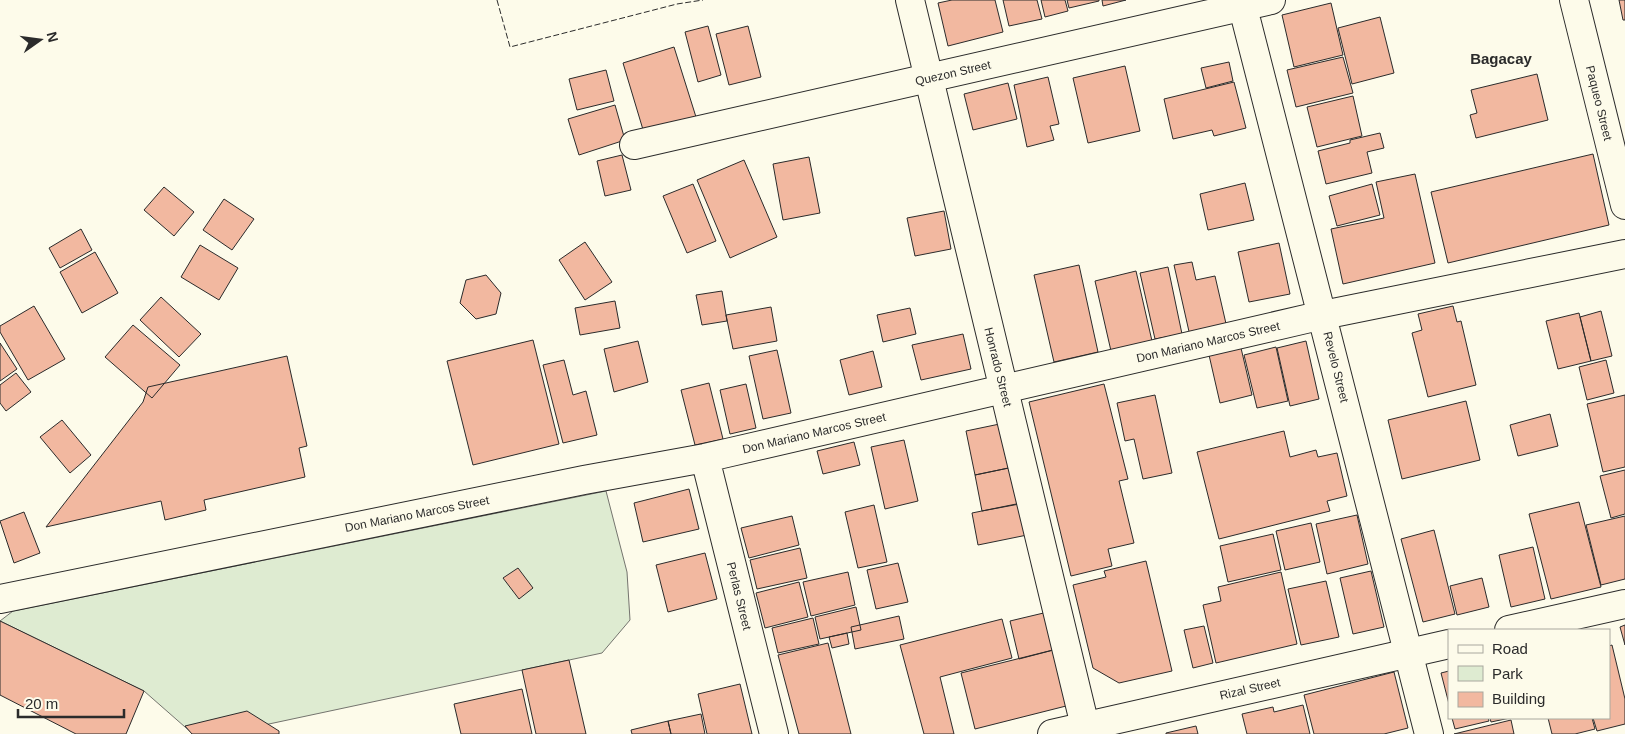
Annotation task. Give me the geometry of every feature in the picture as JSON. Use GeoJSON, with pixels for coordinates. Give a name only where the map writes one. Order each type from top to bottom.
{"type":"FeatureCollection","features":[{"type":"Feature","properties":{"kind":"street","name":"Honrado Street"},"geometry":{"type":"LineString","coordinates":[[910,0],[1086,730]]}},
{"type":"Feature","properties":{"kind":"street","name":"Quezon Street"},"geometry":{"type":"LineString","coordinates":[[634,146],[1242,3],[1271,0]]}},
{"type":"Feature","properties":{"kind":"street","name":"Paqueo Street"},"geometry":{"type":"LineString","coordinates":[[1574,0],[1625,205]]}},
{"type":"Feature","properties":{"kind":"street","name":"Revelo Street"},"geometry":{"type":"LineString","coordinates":[[1242,3],[1429,734]]}},
{"type":"Feature","properties":{"kind":"street","name":"Don Mariano Marcos Street"},"geometry":{"type":"LineString","coordinates":[[0,599],[584,480],[704,458],[1323,315],[1625,254]]}},
{"type":"Feature","properties":{"kind":"street","name":"Perlas Street"},"geometry":{"type":"LineString","coordinates":[[704,458],[774,734]]}},
{"type":"Feature","properties":{"kind":"street"},"geometry":{"type":"LineString","coordinates":[[1513,629],[1625,604]]}},
{"type":"Feature","properties":{"kind":"street","name":"Rizal Street"},"geometry":{"type":"LineString","coordinates":[[1052,734],[1086,730],[1448,644]]}},
{"type":"Feature","properties":{"kind":"green space"},"geometry":{"type":"Polygon","coordinates":[[[606,491],[627,572],[630,620],[602,653],[222,734],[193,734],[144,691],[0,621],[13,611],[606,491]]]}},
{"type":"Feature","properties":{"kind":"building"},"geometry":{"type":"Polygon","coordinates":[[[952,0],[995,0],[1003,32],[948,46],[938,3],[952,0]]]}},
{"type":"Feature","properties":{"kind":"building"},"geometry":{"type":"Polygon","coordinates":[[[1003,0],[1037,0],[1042,19],[1009,26],[1003,0]]]}},
{"type":"Feature","properties":{"kind":"building"},"geometry":{"type":"Polygon","coordinates":[[[1041,0],[1065,0],[1068,11],[1045,17],[1041,0]]]}},
{"type":"Feature","properties":{"kind":"building"},"geometry":{"type":"Polygon","coordinates":[[[1067,0],[1099,0],[1099,1],[1069,8],[1067,0]]]}},
{"type":"Feature","properties":{"kind":"building"},"geometry":{"type":"Polygon","coordinates":[[[1102,0],[1126,0],[1103,6],[1102,0]]]}},
{"type":"Feature","properties":{"kind":"building"},"geometry":{"type":"Polygon","coordinates":[[[1619,0],[1625,0],[1625,20],[1623,20],[1619,0]]]}},
{"type":"Feature","properties":{"kind":"building"},"geometry":{"type":"Polygon","coordinates":[[[1331,3],[1343,55],[1294,67],[1282,15],[1331,3]]]}},
{"type":"Feature","properties":{"kind":"building"},"geometry":{"type":"Polygon","coordinates":[[[1380,17],[1394,73],[1352,84],[1338,28],[1380,17]]]}},
{"type":"Feature","properties":{"kind":"building"},"geometry":{"type":"Polygon","coordinates":[[[708,26],[721,75],[698,82],[685,32],[708,26]]]}},
{"type":"Feature","properties":{"kind":"building"},"geometry":{"type":"Polygon","coordinates":[[[748,26],[761,77],[729,85],[716,34],[748,26]]]}},
{"type":"Feature","properties":{"kind":"building"},"geometry":{"type":"Polygon","coordinates":[[[674,47],[696,117],[644,133],[623,63],[674,47]]]}},
{"type":"Feature","properties":{"kind":"building"},"geometry":{"type":"Polygon","coordinates":[[[1343,57],[1353,93],[1296,107],[1287,70],[1343,57]]]}},
{"type":"Feature","properties":{"kind":"building"},"geometry":{"type":"Polygon","coordinates":[[[1229,62],[1233,81],[1206,88],[1201,68],[1229,62]]]}},
{"type":"Feature","properties":{"kind":"building"},"geometry":{"type":"Polygon","coordinates":[[[1125,66],[1140,131],[1088,143],[1073,78],[1125,66]]]}},
{"type":"Feature","properties":{"kind":"building"},"geometry":{"type":"Polygon","coordinates":[[[606,70],[614,101],[577,110],[569,79],[606,70]]]}},
{"type":"Feature","properties":{"kind":"building"},"geometry":{"type":"Polygon","coordinates":[[[1537,74],[1548,120],[1476,138],[1470,115],[1477,113],[1471,90],[1537,74]]]}},
{"type":"Feature","properties":{"kind":"building"},"geometry":{"type":"Polygon","coordinates":[[[1048,77],[1059,124],[1050,126],[1054,140],[1027,147],[1014,85],[1048,77]]]}},
{"type":"Feature","properties":{"kind":"building"},"geometry":{"type":"Polygon","coordinates":[[[1234,82],[1246,128],[1214,136],[1212,130],[1173,139],[1164,99],[1234,82]]]}},
{"type":"Feature","properties":{"kind":"building"},"geometry":{"type":"Polygon","coordinates":[[[1008,83],[1017,119],[973,130],[964,94],[1008,83]]]}},
{"type":"Feature","properties":{"kind":"building"},"geometry":{"type":"Polygon","coordinates":[[[1353,96],[1362,136],[1317,147],[1307,107],[1353,96]]]}},
{"type":"Feature","properties":{"kind":"building"},"geometry":{"type":"Polygon","coordinates":[[[615,105],[625,140],[579,155],[568,119],[615,105]]]}},
{"type":"Feature","properties":{"kind":"building"},"geometry":{"type":"Polygon","coordinates":[[[1380,133],[1384,148],[1367,152],[1372,173],[1326,184],[1318,151],[1350,143],[1350,140],[1380,133]]]}},
{"type":"Feature","properties":{"kind":"building"},"geometry":{"type":"Polygon","coordinates":[[[1593,154],[1609,225],[1448,263],[1431,192],[1593,154]]]}},
{"type":"Feature","properties":{"kind":"building"},"geometry":{"type":"Polygon","coordinates":[[[622,155],[631,190],[605,196],[597,161],[622,155]]]}},
{"type":"Feature","properties":{"kind":"building"},"geometry":{"type":"Polygon","coordinates":[[[809,157],[820,213],[783,220],[773,164],[809,157]]]}},
{"type":"Feature","properties":{"kind":"building"},"geometry":{"type":"Polygon","coordinates":[[[744,160],[777,237],[730,258],[697,180],[744,160]]]}},
{"type":"Feature","properties":{"kind":"building"},"geometry":{"type":"Polygon","coordinates":[[[1415,174],[1435,263],[1343,284],[1331,229],[1384,218],[1376,182],[1415,174]]]}},
{"type":"Feature","properties":{"kind":"building"},"geometry":{"type":"Polygon","coordinates":[[[1245,183],[1254,220],[1208,230],[1200,194],[1245,183]]]}},
{"type":"Feature","properties":{"kind":"building"},"geometry":{"type":"Polygon","coordinates":[[[693,184],[716,241],[687,253],[663,196],[693,184]]]}},
{"type":"Feature","properties":{"kind":"building"},"geometry":{"type":"Polygon","coordinates":[[[1372,184],[1380,215],[1337,226],[1329,196],[1372,184]]]}},
{"type":"Feature","properties":{"kind":"building"},"geometry":{"type":"Polygon","coordinates":[[[164,187],[194,212],[174,236],[144,210],[164,187]]]}},
{"type":"Feature","properties":{"kind":"building"},"geometry":{"type":"Polygon","coordinates":[[[224,199],[254,219],[232,250],[203,230],[224,199]]]}},
{"type":"Feature","properties":{"kind":"building"},"geometry":{"type":"Polygon","coordinates":[[[944,211],[951,249],[915,256],[907,218],[944,211]]]}},
{"type":"Feature","properties":{"kind":"building"},"geometry":{"type":"Polygon","coordinates":[[[81,229],[92,250],[60,268],[49,248],[81,229]]]}},
{"type":"Feature","properties":{"kind":"building"},"geometry":{"type":"Polygon","coordinates":[[[585,242],[612,282],[585,300],[559,260],[585,242]]]}},
{"type":"Feature","properties":{"kind":"building"},"geometry":{"type":"Polygon","coordinates":[[[1279,243],[1290,294],[1249,302],[1238,252],[1279,243]]]}},
{"type":"Feature","properties":{"kind":"building"},"geometry":{"type":"Polygon","coordinates":[[[200,245],[238,268],[219,300],[181,277],[200,245]]]}},
{"type":"Feature","properties":{"kind":"building"},"geometry":{"type":"Polygon","coordinates":[[[95,252],[118,293],[82,313],[60,272],[95,252]]]}},
{"type":"Feature","properties":{"kind":"building"},"geometry":{"type":"Polygon","coordinates":[[[1192,262],[1196,280],[1215,276],[1227,328],[1190,336],[1174,265],[1192,262]]]}},
{"type":"Feature","properties":{"kind":"building"},"geometry":{"type":"Polygon","coordinates":[[[1079,265],[1098,352],[1054,362],[1034,275],[1079,265]]]}},
{"type":"Feature","properties":{"kind":"building"},"geometry":{"type":"Polygon","coordinates":[[[1168,267],[1182,334],[1155,339],[1140,273],[1168,267]]]}},
{"type":"Feature","properties":{"kind":"building"},"geometry":{"type":"Polygon","coordinates":[[[1136,271],[1152,341],[1111,351],[1095,281],[1136,271]]]}},
{"type":"Feature","properties":{"kind":"building"},"geometry":{"type":"Polygon","coordinates":[[[486,275],[501,293],[496,314],[476,319],[460,303],[466,280],[486,275]]]}},
{"type":"Feature","properties":{"kind":"building"},"geometry":{"type":"Polygon","coordinates":[[[722,291],[727,321],[702,325],[696,295],[722,291]]]}},
{"type":"Feature","properties":{"kind":"building"},"geometry":{"type":"Polygon","coordinates":[[[161,297],[201,334],[179,357],[140,320],[161,297]]]}},
{"type":"Feature","properties":{"kind":"building"},"geometry":{"type":"Polygon","coordinates":[[[615,301],[620,328],[580,335],[575,308],[615,301]]]}},
{"type":"Feature","properties":{"kind":"building"},"geometry":{"type":"Polygon","coordinates":[[[34,306],[65,359],[28,380],[0,332],[0,326],[34,306]]]}},
{"type":"Feature","properties":{"kind":"building"},"geometry":{"type":"Polygon","coordinates":[[[1453,306],[1457,322],[1461,321],[1476,385],[1428,397],[1412,333],[1422,330],[1418,314],[1453,306]]]}},
{"type":"Feature","properties":{"kind":"building"},"geometry":{"type":"Polygon","coordinates":[[[771,307],[777,341],[733,349],[726,315],[771,307]]]}},
{"type":"Feature","properties":{"kind":"building"},"geometry":{"type":"Polygon","coordinates":[[[910,308],[916,334],[883,342],[877,315],[910,308]]]}},
{"type":"Feature","properties":{"kind":"building"},"geometry":{"type":"Polygon","coordinates":[[[1601,311],[1612,356],[1591,361],[1580,317],[1601,311]]]}},
{"type":"Feature","properties":{"kind":"building"},"geometry":{"type":"Polygon","coordinates":[[[1579,313],[1591,361],[1558,369],[1546,321],[1579,313]]]}},
{"type":"Feature","properties":{"kind":"building"},"geometry":{"type":"Polygon","coordinates":[[[133,325],[180,365],[152,398],[105,357],[133,325]]]}},
{"type":"Feature","properties":{"kind":"building"},"geometry":{"type":"Polygon","coordinates":[[[963,334],[971,369],[921,380],[912,345],[963,334]]]}},
{"type":"Feature","properties":{"kind":"building"},"geometry":{"type":"Polygon","coordinates":[[[533,340],[559,444],[473,465],[447,361],[533,340]]]}},
{"type":"Feature","properties":{"kind":"building"},"geometry":{"type":"Polygon","coordinates":[[[638,341],[648,382],[614,392],[604,349],[638,341]]]}},
{"type":"Feature","properties":{"kind":"building"},"geometry":{"type":"Polygon","coordinates":[[[1306,341],[1319,399],[1290,406],[1277,348],[1306,341]]]}},
{"type":"Feature","properties":{"kind":"building"},"geometry":{"type":"Polygon","coordinates":[[[0,343],[17,369],[0,381],[0,343]]]}},
{"type":"Feature","properties":{"kind":"building"},"geometry":{"type":"Polygon","coordinates":[[[1276,347],[1288,401],[1257,408],[1244,355],[1276,347]]]}},
{"type":"Feature","properties":{"kind":"building"},"geometry":{"type":"Polygon","coordinates":[[[1241,348],[1252,395],[1220,403],[1209,355],[1241,348]]]}},
{"type":"Feature","properties":{"kind":"building"},"geometry":{"type":"Polygon","coordinates":[[[777,350],[791,413],[763,419],[749,356],[777,350]]]}},
{"type":"Feature","properties":{"kind":"building"},"geometry":{"type":"Polygon","coordinates":[[[873,351],[882,387],[849,395],[840,360],[873,351]]]}},
{"type":"Feature","properties":{"kind":"building"},"geometry":{"type":"Polygon","coordinates":[[[287,356],[307,446],[299,448],[305,477],[204,500],[206,510],[165,520],[161,501],[46,527],[143,402],[148,387],[287,356]]]}},
{"type":"Feature","properties":{"kind":"building"},"geometry":{"type":"Polygon","coordinates":[[[564,360],[573,395],[586,391],[597,435],[563,443],[543,365],[564,360]]]}},
{"type":"Feature","properties":{"kind":"building"},"geometry":{"type":"Polygon","coordinates":[[[1606,360],[1614,393],[1587,400],[1579,367],[1606,360]]]}},
{"type":"Feature","properties":{"kind":"building"},"geometry":{"type":"Polygon","coordinates":[[[16,373],[31,392],[6,411],[0,403],[0,385],[16,373]]]}},
{"type":"Feature","properties":{"kind":"building"},"geometry":{"type":"Polygon","coordinates":[[[709,383],[723,439],[695,445],[681,390],[709,383]]]}},
{"type":"Feature","properties":{"kind":"building"},"geometry":{"type":"Polygon","coordinates":[[[746,384],[756,428],[730,434],[720,390],[746,384]]]}},
{"type":"Feature","properties":{"kind":"building"},"geometry":{"type":"Polygon","coordinates":[[[1104,384],[1128,479],[1119,481],[1134,543],[1108,549],[1112,566],[1071,576],[1029,402],[1104,384]]]}},
{"type":"Feature","properties":{"kind":"building"},"geometry":{"type":"Polygon","coordinates":[[[1155,395],[1172,473],[1143,479],[1134,439],[1125,441],[1117,403],[1155,395]]]}},
{"type":"Feature","properties":{"kind":"building"},"geometry":{"type":"Polygon","coordinates":[[[1625,395],[1625,467],[1603,472],[1587,404],[1625,395]]]}},
{"type":"Feature","properties":{"kind":"building"},"geometry":{"type":"Polygon","coordinates":[[[1466,401],[1480,460],[1402,479],[1388,420],[1466,401]]]}},
{"type":"Feature","properties":{"kind":"building"},"geometry":{"type":"Polygon","coordinates":[[[1550,414],[1558,446],[1518,456],[1510,425],[1550,414]]]}},
{"type":"Feature","properties":{"kind":"building"},"geometry":{"type":"Polygon","coordinates":[[[62,420],[91,455],[70,473],[40,437],[62,420]]]}},
{"type":"Feature","properties":{"kind":"building"},"geometry":{"type":"Polygon","coordinates":[[[1014,421],[1023,465],[975,475],[966,431],[1014,421]]]}},
{"type":"Feature","properties":{"kind":"building"},"geometry":{"type":"Polygon","coordinates":[[[1284,431],[1290,457],[1316,450],[1318,457],[1337,453],[1347,496],[1327,501],[1330,511],[1219,539],[1197,452],[1284,431]]]}},
{"type":"Feature","properties":{"kind":"building"},"geometry":{"type":"Polygon","coordinates":[[[904,440],[918,501],[885,509],[871,447],[904,440]]]}},
{"type":"Feature","properties":{"kind":"building"},"geometry":{"type":"Polygon","coordinates":[[[854,442],[860,465],[823,474],[817,451],[854,442]]]}},
{"type":"Feature","properties":{"kind":"building"},"geometry":{"type":"Polygon","coordinates":[[[1023,465],[1030,502],[982,511],[975,475],[1023,465]]]}},
{"type":"Feature","properties":{"kind":"building"},"geometry":{"type":"Polygon","coordinates":[[[1625,470],[1625,514],[1611,518],[1600,476],[1625,470]]]}},
{"type":"Feature","properties":{"kind":"building"},"geometry":{"type":"Polygon","coordinates":[[[689,489],[699,529],[643,542],[634,503],[689,489]]]}},
{"type":"Feature","properties":{"kind":"building"},"geometry":{"type":"Polygon","coordinates":[[[1031,501],[1037,533],[978,545],[972,513],[1031,501]]]}},
{"type":"Feature","properties":{"kind":"building"},"geometry":{"type":"Polygon","coordinates":[[[1579,502],[1601,587],[1551,599],[1529,514],[1579,502]]]}},
{"type":"Feature","properties":{"kind":"building"},"geometry":{"type":"Polygon","coordinates":[[[874,505],[887,562],[858,568],[845,512],[874,505]]]}},
{"type":"Feature","properties":{"kind":"building"},"geometry":{"type":"Polygon","coordinates":[[[24,512],[40,553],[14,563],[0,521],[24,512]]]}},
{"type":"Feature","properties":{"kind":"building"},"geometry":{"type":"Polygon","coordinates":[[[1357,515],[1368,564],[1327,574],[1316,524],[1357,515]]]}},
{"type":"Feature","properties":{"kind":"building"},"geometry":{"type":"Polygon","coordinates":[[[792,516],[799,545],[749,558],[741,528],[792,516]]]}},
{"type":"Feature","properties":{"kind":"building"},"geometry":{"type":"Polygon","coordinates":[[[1625,516],[1625,579],[1601,585],[1586,525],[1625,516]]]}},
{"type":"Feature","properties":{"kind":"building"},"geometry":{"type":"Polygon","coordinates":[[[1311,523],[1320,562],[1285,570],[1276,531],[1311,523]]]}},
{"type":"Feature","properties":{"kind":"building"},"geometry":{"type":"Polygon","coordinates":[[[1434,530],[1455,614],[1423,622],[1401,539],[1434,530]]]}},
{"type":"Feature","properties":{"kind":"building"},"geometry":{"type":"Polygon","coordinates":[[[1273,534],[1281,570],[1228,582],[1220,546],[1273,534]]]}},
{"type":"Feature","properties":{"kind":"building"},"geometry":{"type":"Polygon","coordinates":[[[1533,547],[1545,599],[1511,607],[1499,555],[1533,547]]]}},
{"type":"Feature","properties":{"kind":"building"},"geometry":{"type":"Polygon","coordinates":[[[800,548],[807,578],[757,589],[750,560],[800,548]]]}},
{"type":"Feature","properties":{"kind":"building"},"geometry":{"type":"Polygon","coordinates":[[[705,553],[717,599],[668,612],[656,565],[705,553]]]}},
{"type":"Feature","properties":{"kind":"building"},"geometry":{"type":"Polygon","coordinates":[[[1146,561],[1172,671],[1119,683],[1093,668],[1073,585],[1106,577],[1104,571],[1146,561]]]}},
{"type":"Feature","properties":{"kind":"building"},"geometry":{"type":"Polygon","coordinates":[[[898,563],[908,602],[876,609],[867,570],[898,563]]]}},
{"type":"Feature","properties":{"kind":"building"},"geometry":{"type":"Polygon","coordinates":[[[518,568],[533,588],[519,599],[503,578],[518,568]]]}},
{"type":"Feature","properties":{"kind":"building"},"geometry":{"type":"Polygon","coordinates":[[[1371,571],[1384,627],[1353,634],[1340,578],[1371,571]]]}},
{"type":"Feature","properties":{"kind":"building"},"geometry":{"type":"Polygon","coordinates":[[[848,572],[855,605],[811,616],[803,582],[848,572]]]}},
{"type":"Feature","properties":{"kind":"building"},"geometry":{"type":"Polygon","coordinates":[[[1281,572],[1297,644],[1216,663],[1203,605],[1221,601],[1218,587],[1281,572]]]}},
{"type":"Feature","properties":{"kind":"building"},"geometry":{"type":"Polygon","coordinates":[[[1482,578],[1489,607],[1457,615],[1450,586],[1482,578]]]}},
{"type":"Feature","properties":{"kind":"building"},"geometry":{"type":"Polygon","coordinates":[[[1326,581],[1339,637],[1301,645],[1288,589],[1326,581]]]}},
{"type":"Feature","properties":{"kind":"building"},"geometry":{"type":"Polygon","coordinates":[[[799,582],[808,617],[765,628],[756,593],[799,582]]]}},
{"type":"Feature","properties":{"kind":"building"},"geometry":{"type":"Polygon","coordinates":[[[856,607],[861,630],[820,639],[815,617],[856,607]]]}},
{"type":"Feature","properties":{"kind":"building"},"geometry":{"type":"Polygon","coordinates":[[[1052,611],[1061,648],[1019,659],[1010,621],[1052,611]]]}},
{"type":"Feature","properties":{"kind":"building"},"geometry":{"type":"Polygon","coordinates":[[[899,616],[904,639],[855,649],[851,627],[899,616]]]}},
{"type":"Feature","properties":{"kind":"building"},"geometry":{"type":"Polygon","coordinates":[[[813,618],[819,644],[778,653],[772,628],[813,618]]]}},
{"type":"Feature","properties":{"kind":"building"},"geometry":{"type":"Polygon","coordinates":[[[1002,619],[1012,658],[940,677],[954,734],[924,734],[900,645],[1002,619]]]}},
{"type":"Feature","properties":{"kind":"building"},"geometry":{"type":"Polygon","coordinates":[[[0,621],[144,691],[126,734],[76,734],[0,695],[0,621]]]}},
{"type":"Feature","properties":{"kind":"building"},"geometry":{"type":"Polygon","coordinates":[[[1625,625],[1625,645],[1620,627],[1625,625]]]}},
{"type":"Feature","properties":{"kind":"building"},"geometry":{"type":"Polygon","coordinates":[[[1204,626],[1213,663],[1193,668],[1184,630],[1204,626]]]}},
{"type":"Feature","properties":{"kind":"building"},"geometry":{"type":"Polygon","coordinates":[[[847,633],[849,644],[832,648],[829,637],[847,633]]]}},
{"type":"Feature","properties":{"kind":"building"},"geometry":{"type":"Polygon","coordinates":[[[828,643],[851,734],[799,734],[778,655],[828,643]]]}},
{"type":"Feature","properties":{"kind":"building"},"geometry":{"type":"Polygon","coordinates":[[[1612,645],[1625,699],[1625,724],[1597,731],[1593,719],[1610,719],[1610,646],[1612,645]]]}},
{"type":"Feature","properties":{"kind":"building"},"geometry":{"type":"Polygon","coordinates":[[[1061,648],[1074,704],[975,729],[961,673],[1061,648]]]}},
{"type":"Feature","properties":{"kind":"building"},"geometry":{"type":"Polygon","coordinates":[[[569,660],[586,734],[536,734],[522,670],[569,660]]]}},
{"type":"Feature","properties":{"kind":"building"},"geometry":{"type":"Polygon","coordinates":[[[1448,671],[1448,700],[1441,673],[1448,671]]]}},
{"type":"Feature","properties":{"kind":"building"},"geometry":{"type":"Polygon","coordinates":[[[1394,672],[1408,728],[1384,734],[1314,734],[1304,695],[1394,672]]]}},
{"type":"Feature","properties":{"kind":"building"},"geometry":{"type":"Polygon","coordinates":[[[740,684],[752,734],[707,734],[698,694],[740,684]]]}},
{"type":"Feature","properties":{"kind":"building"},"geometry":{"type":"Polygon","coordinates":[[[522,689],[532,734],[461,734],[454,704],[522,689]]]}},
{"type":"Feature","properties":{"kind":"building"},"geometry":{"type":"Polygon","coordinates":[[[1303,705],[1310,734],[1247,734],[1242,714],[1273,707],[1274,712],[1303,705]]]}},
{"type":"Feature","properties":{"kind":"building"},"geometry":{"type":"Polygon","coordinates":[[[247,711],[279,731],[279,734],[192,734],[185,726],[247,711]]]}},
{"type":"Feature","properties":{"kind":"building"},"geometry":{"type":"Polygon","coordinates":[[[701,714],[705,734],[671,734],[668,721],[701,714]]]}},
{"type":"Feature","properties":{"kind":"building"},"geometry":{"type":"Polygon","coordinates":[[[1452,719],[1488,719],[1489,721],[1455,729],[1452,719]]]}},
{"type":"Feature","properties":{"kind":"building"},"geometry":{"type":"Polygon","coordinates":[[[1490,719],[1505,719],[1491,722],[1490,719]]]}},
{"type":"Feature","properties":{"kind":"building"},"geometry":{"type":"Polygon","coordinates":[[[1548,719],[1592,719],[1595,729],[1575,734],[1552,734],[1548,719]]]}},
{"type":"Feature","properties":{"kind":"building"},"geometry":{"type":"Polygon","coordinates":[[[1511,720],[1514,734],[1454,734],[1511,720]]]}},
{"type":"Feature","properties":{"kind":"building"},"geometry":{"type":"Polygon","coordinates":[[[668,721],[671,734],[632,734],[631,730],[668,721]]]}},
{"type":"Feature","properties":{"kind":"building"},"geometry":{"type":"Polygon","coordinates":[[[1196,726],[1198,734],[1166,734],[1166,733],[1196,726]]]}},
{"type":"Feature","properties":{"kind":"fence"},"geometry":{"type":"LineString","coordinates":[[497,0],[510,47],[677,4],[703,0]]}},
{"type":"Feature","properties":{"kind":"district","name":"Bagacay"},"geometry":{"type":"Point","coordinates":[1501,58]}}]}
